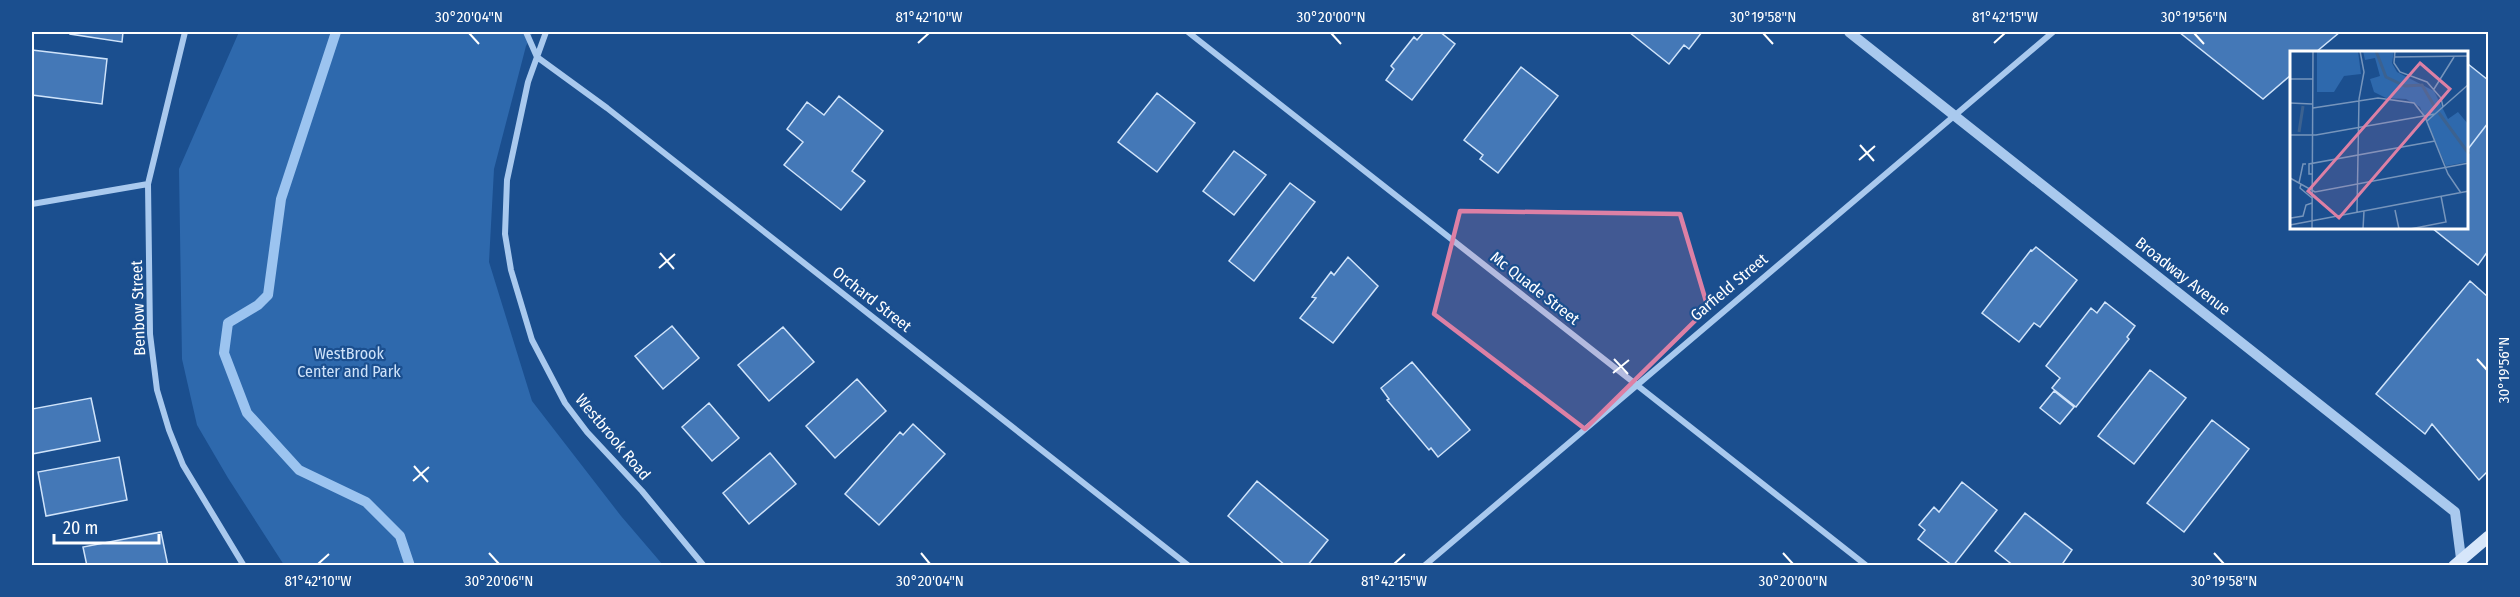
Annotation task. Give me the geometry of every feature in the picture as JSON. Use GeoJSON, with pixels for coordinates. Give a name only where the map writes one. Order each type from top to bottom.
{"type":"FeatureCollection","features":[{"type":"Feature","properties":{"kind":"main road"},"geometry":{"type":"LineString","coordinates":[[2459,563],[2488,537]]}},
{"type":"Feature","properties":{"kind":"street","name":"Benbow Street"},"geometry":{"type":"LineString","coordinates":[[185,32],[148,184],[150,334],[157,390],[168,430],[183,465],[244,566]]}},
{"type":"Feature","properties":{"kind":"street"},"geometry":{"type":"LineString","coordinates":[[526,32],[537,57]]}},
{"type":"Feature","properties":{"kind":"street","name":"Westbrook Road"},"geometry":{"type":"LineString","coordinates":[[546,32],[537,57],[510,159],[507,180],[505,234],[512,270],[532,340],[561,395],[587,432],[642,492],[704,566]]}},
{"type":"Feature","properties":{"kind":"street","name":"Mc Quade Street"},"geometry":{"type":"LineString","coordinates":[[1188,32],[1867,566]]}},
{"type":"Feature","properties":{"kind":"street","name":"Broadway Avenue"},"geometry":{"type":"LineString","coordinates":[[1849,32],[2455,512],[2459,563]]}},
{"type":"Feature","properties":{"kind":"street","name":"Garfield Street"},"geometry":{"type":"LineString","coordinates":[[1424,566],[2053,32]]}},
{"type":"Feature","properties":{"kind":"street","name":"Orchard Street"},"geometry":{"type":"LineString","coordinates":[[537,57],[607,108],[1189,566]]}},
{"type":"Feature","properties":{"kind":"street"},"geometry":{"type":"LineString","coordinates":[[32,204],[148,184]]}},
{"type":"Feature","properties":{"kind":"highlighted area"},"geometry":{"type":"Polygon","coordinates":[[[1460,211],[1680,214],[1708,308],[1585,429],[1434,314],[1460,211]]]}},
{"type":"Feature","properties":{"kind":"green space","name":"WestBrook Center and Park"},"geometry":{"type":"Polygon","coordinates":[[[239,32],[533,32],[526,46],[494,169],[489,262],[532,401],[621,516],[663,565],[284,565],[197,425],[182,359],[179,169],[239,32]]]}},
{"type":"Feature","properties":{"kind":"building"},"geometry":{"type":"Polygon","coordinates":[[[70,32],[123,32],[122,42],[70,34],[70,32]]]}},
{"type":"Feature","properties":{"kind":"building"},"geometry":{"type":"Polygon","coordinates":[[[1424,32],[1440,32],[1455,44],[1412,100],[1386,80],[1394,69],[1391,66],[1414,37],[1417,40],[1424,32]]]}},
{"type":"Feature","properties":{"kind":"building"},"geometry":{"type":"Polygon","coordinates":[[[1629,32],[1702,32],[1689,49],[1684,45],[1669,64],[1629,32]]]}},
{"type":"Feature","properties":{"kind":"building"},"geometry":{"type":"Polygon","coordinates":[[[2179,32],[2340,32],[2317,51],[2290,51],[2290,76],[2263,99],[2179,32]]]}},
{"type":"Feature","properties":{"kind":"building"},"geometry":{"type":"Polygon","coordinates":[[[32,50],[107,59],[102,104],[32,95],[32,50]]]}},
{"type":"Feature","properties":{"kind":"building"},"geometry":{"type":"Polygon","coordinates":[[[2469,65],[2488,80],[2488,123],[2469,148],[2469,65]]]}},
{"type":"Feature","properties":{"kind":"building"},"geometry":{"type":"Polygon","coordinates":[[[1521,67],[1558,96],[1498,173],[1480,159],[1483,155],[1464,140],[1521,67]]]}},
{"type":"Feature","properties":{"kind":"building"},"geometry":{"type":"Polygon","coordinates":[[[1157,93],[1195,123],[1157,172],[1118,142],[1157,93]]]}},
{"type":"Feature","properties":{"kind":"building"},"geometry":{"type":"Polygon","coordinates":[[[839,96],[883,131],[852,171],[865,181],[841,210],[784,165],[803,142],[787,129],[807,102],[824,115],[839,96]]]}},
{"type":"Feature","properties":{"kind":"building"},"geometry":{"type":"Polygon","coordinates":[[[2488,123],[2488,251],[2478,265],[2434,230],[2469,230],[2469,148],[2488,123]]]}},
{"type":"Feature","properties":{"kind":"building"},"geometry":{"type":"Polygon","coordinates":[[[1234,151],[1266,175],[1234,215],[1203,191],[1234,151]]]}},
{"type":"Feature","properties":{"kind":"building"},"geometry":{"type":"Polygon","coordinates":[[[1290,183],[1315,202],[1254,281],[1229,261],[1290,183]]]}},
{"type":"Feature","properties":{"kind":"building"},"geometry":{"type":"Polygon","coordinates":[[[2036,247],[2077,280],[2040,327],[2034,323],[2019,342],[1982,313],[2031,250],[2036,247]]]}},
{"type":"Feature","properties":{"kind":"building"},"geometry":{"type":"Polygon","coordinates":[[[1348,257],[1378,286],[1333,343],[1300,318],[1316,298],[1312,297],[1331,272],[1334,275],[1348,257]]]}},
{"type":"Feature","properties":{"kind":"building"},"geometry":{"type":"Polygon","coordinates":[[[2470,281],[2488,297],[2488,471],[2479,480],[2432,424],[2425,434],[2376,394],[2470,281]]]}},
{"type":"Feature","properties":{"kind":"building"},"geometry":{"type":"Polygon","coordinates":[[[2105,302],[2135,326],[2127,337],[2129,339],[2076,407],[2052,388],[2060,378],[2046,366],[2091,308],[2097,313],[2105,302]]]}},
{"type":"Feature","properties":{"kind":"building"},"geometry":{"type":"Polygon","coordinates":[[[672,326],[699,358],[663,389],[635,356],[672,326]]]}},
{"type":"Feature","properties":{"kind":"building"},"geometry":{"type":"Polygon","coordinates":[[[783,327],[814,362],[769,401],[738,365],[783,327]]]}},
{"type":"Feature","properties":{"kind":"building"},"geometry":{"type":"Polygon","coordinates":[[[1412,362],[1470,430],[1438,457],[1431,448],[1429,450],[1387,400],[1389,399],[1381,388],[1412,362]]]}},
{"type":"Feature","properties":{"kind":"building"},"geometry":{"type":"Polygon","coordinates":[[[2150,370],[2186,398],[2134,464],[2098,436],[2150,370]]]}},
{"type":"Feature","properties":{"kind":"building"},"geometry":{"type":"Polygon","coordinates":[[[857,379],[886,411],[835,458],[806,426],[857,379]]]}},
{"type":"Feature","properties":{"kind":"building"},"geometry":{"type":"Polygon","coordinates":[[[2054,391],[2074,407],[2060,424],[2040,408],[2054,391]]]}},
{"type":"Feature","properties":{"kind":"building"},"geometry":{"type":"Polygon","coordinates":[[[91,398],[100,441],[32,454],[32,409],[91,398]]]}},
{"type":"Feature","properties":{"kind":"building"},"geometry":{"type":"Polygon","coordinates":[[[709,403],[739,438],[712,461],[682,427],[709,403]]]}},
{"type":"Feature","properties":{"kind":"building"},"geometry":{"type":"Polygon","coordinates":[[[2212,420],[2249,449],[2184,532],[2147,503],[2212,420]]]}},
{"type":"Feature","properties":{"kind":"building"},"geometry":{"type":"Polygon","coordinates":[[[913,424],[945,454],[879,525],[845,494],[900,432],[903,435],[913,424]]]}},
{"type":"Feature","properties":{"kind":"building"},"geometry":{"type":"Polygon","coordinates":[[[770,453],[796,484],[749,524],[723,493],[770,453]]]}},
{"type":"Feature","properties":{"kind":"building"},"geometry":{"type":"Polygon","coordinates":[[[119,457],[127,500],[46,516],[38,472],[119,457]]]}},
{"type":"Feature","properties":{"kind":"building"},"geometry":{"type":"Polygon","coordinates":[[[1257,481],[1328,540],[1307,566],[1286,566],[1228,516],[1257,481]]]}},
{"type":"Feature","properties":{"kind":"building"},"geometry":{"type":"Polygon","coordinates":[[[1962,482],[1997,510],[1953,566],[1918,539],[1925,530],[1919,525],[1934,507],[1939,512],[1962,482]]]}},
{"type":"Feature","properties":{"kind":"building"},"geometry":{"type":"Polygon","coordinates":[[[2025,513],[2072,550],[2061,566],[2014,566],[1995,551],[2025,513]]]}},
{"type":"Feature","properties":{"kind":"building"},"geometry":{"type":"Polygon","coordinates":[[[161,532],[168,566],[87,566],[83,547],[161,532]]]}},
{"type":"Feature","properties":{"kind":"waterway"},"geometry":{"type":"LineString","coordinates":[[336,32],[281,199],[268,295],[258,305],[228,323],[224,353],[247,413],[299,470],[366,502],[400,536],[410,566]]}}]}
